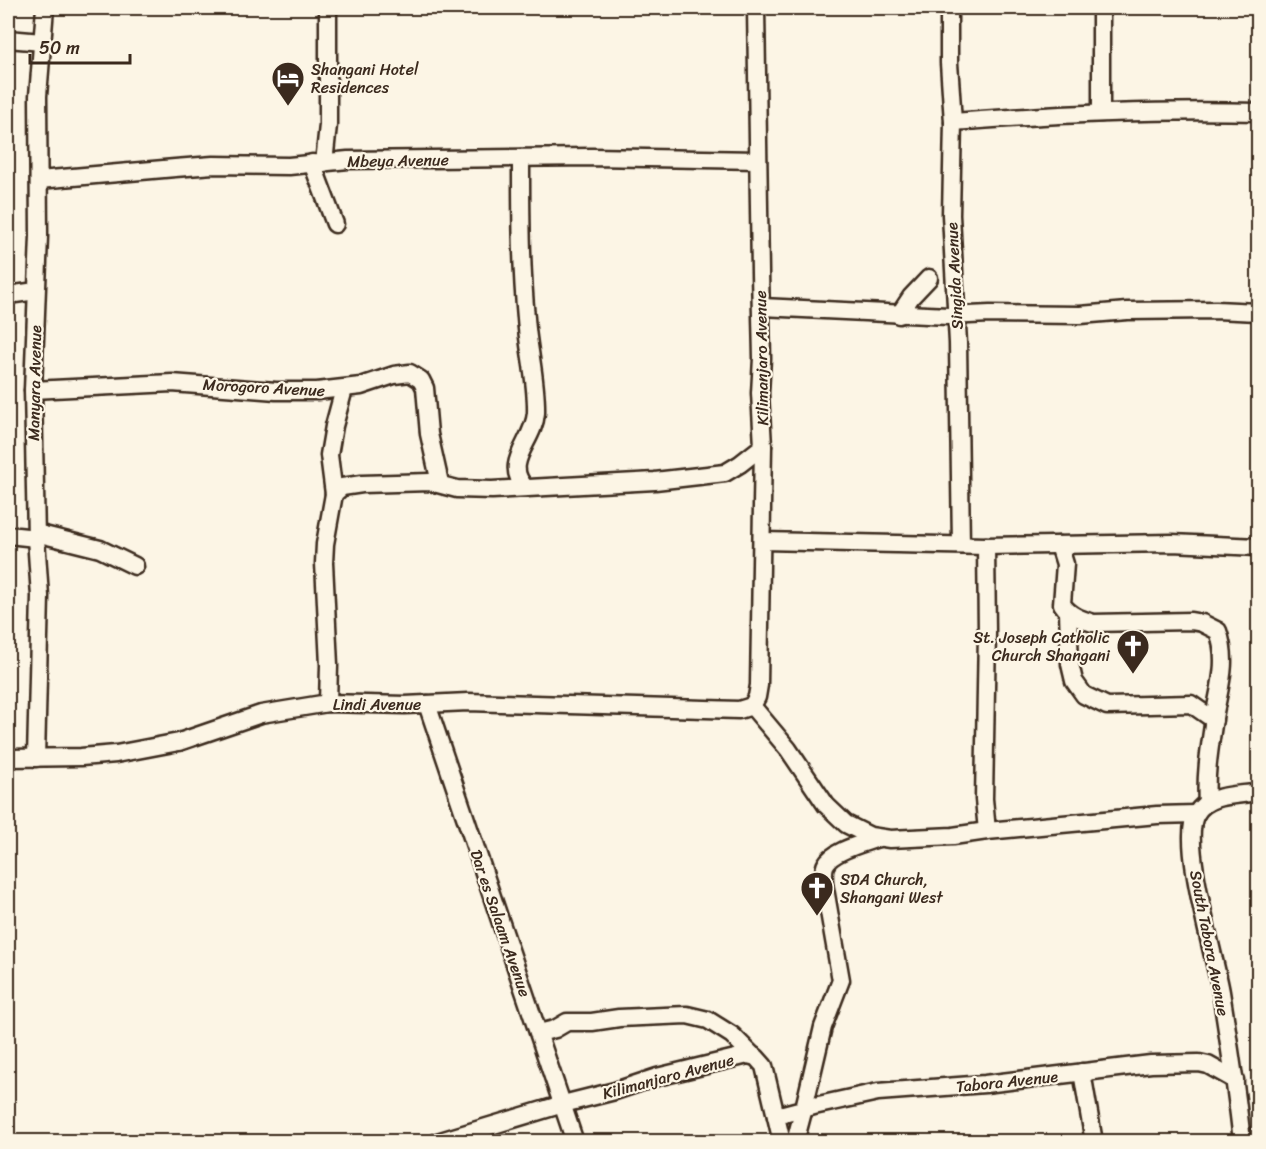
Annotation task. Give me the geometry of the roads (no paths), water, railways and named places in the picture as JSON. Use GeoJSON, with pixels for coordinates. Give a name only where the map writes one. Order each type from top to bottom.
{"type":"FeatureCollection","features":[{"type":"Feature","properties":{"kind":"street","name":"Manyara Avenue"},"geometry":{"type":"LineString","coordinates":[[36,758],[39,721],[37,696],[40,596],[36,536],[33,390],[38,254],[38,96],[45,8]]}},
{"type":"Feature","properties":{"kind":"street"},"geometry":{"type":"LineString","coordinates":[[328,8],[328,124],[318,163],[335,224]]}},
{"type":"Feature","properties":{"kind":"street","name":"Kilimanjaro Avenue"},"geometry":{"type":"LineString","coordinates":[[752,706],[757,698],[759,685],[763,541],[763,446],[760,393],[762,307],[756,8]]}},
{"type":"Feature","properties":{"kind":"street","name":"Singida Avenue"},"geometry":{"type":"LineString","coordinates":[[949,8],[949,63],[953,122],[951,215],[956,315],[961,544]]}},
{"type":"Feature","properties":{"kind":"street"},"geometry":{"type":"LineString","coordinates":[[1101,8],[1101,113]]}},
{"type":"Feature","properties":{"kind":"street"},"geometry":{"type":"LineString","coordinates":[[8,39],[42,42]]}},
{"type":"Feature","properties":{"kind":"street"},"geometry":{"type":"LineString","coordinates":[[953,122],[1035,115],[1258,112]]}},
{"type":"Feature","properties":{"kind":"street"},"geometry":{"type":"LineString","coordinates":[[521,158],[525,310],[536,400],[533,430],[516,465],[516,475],[526,488]]}},
{"type":"Feature","properties":{"kind":"street","name":"Mbeya Avenue"},"geometry":{"type":"LineString","coordinates":[[39,180],[203,166],[289,166],[413,159],[758,160]]}},
{"type":"Feature","properties":{"kind":"street"},"geometry":{"type":"LineString","coordinates":[[899,315],[911,297],[929,278]]}},
{"type":"Feature","properties":{"kind":"street"},"geometry":{"type":"LineString","coordinates":[[8,295],[36,291]]}},
{"type":"Feature","properties":{"kind":"street"},"geometry":{"type":"LineString","coordinates":[[762,307],[899,315],[1080,315],[1177,310],[1258,312]]}},
{"type":"Feature","properties":{"kind":"street","name":"Morogoro Avenue"},"geometry":{"type":"LineString","coordinates":[[33,390],[162,383],[293,392],[344,389],[366,385],[404,373],[410,374],[421,380],[425,388],[429,434],[440,483]]}},
{"type":"Feature","properties":{"kind":"street"},"geometry":{"type":"LineString","coordinates":[[328,703],[329,665],[324,563],[334,494],[329,455],[344,389]]}},
{"type":"Feature","properties":{"kind":"street"},"geometry":{"type":"LineString","coordinates":[[334,494],[342,487],[416,482],[440,483],[463,490],[627,484],[725,473],[763,446]]}},
{"type":"Feature","properties":{"kind":"street"},"geometry":{"type":"LineString","coordinates":[[8,535],[36,536],[100,549],[135,566]]}},
{"type":"Feature","properties":{"kind":"street"},"geometry":{"type":"LineString","coordinates":[[763,541],[986,546],[1172,543],[1258,547]]}},
{"type":"Feature","properties":{"kind":"street"},"geometry":{"type":"LineString","coordinates":[[1059,545],[1065,564],[1061,593],[1062,604],[1068,612],[1070,664],[1074,681],[1084,695],[1107,706],[1191,704],[1214,720]]}},
{"type":"Feature","properties":{"kind":"street"},"geometry":{"type":"LineString","coordinates":[[986,546],[984,799],[987,831]]}},
{"type":"Feature","properties":{"kind":"street","name":"South Tabora Avenue"},"geometry":{"type":"LineString","coordinates":[[1068,612],[1080,620],[1093,623],[1176,620],[1191,621],[1218,631],[1224,657],[1222,682],[1201,808],[1191,838],[1220,990],[1235,1080],[1242,1142]]}},
{"type":"Feature","properties":{"kind":"street","name":"Lindi Avenue"},"geometry":{"type":"LineString","coordinates":[[8,758],[100,756],[179,742],[261,714],[328,703],[468,702],[739,710],[752,706]]}},
{"type":"Feature","properties":{"kind":"street","name":"Dar es Salaam Avenue"},"geometry":{"type":"LineString","coordinates":[[427,704],[575,1142]]}},
{"type":"Feature","properties":{"kind":"street"},"geometry":{"type":"LineString","coordinates":[[752,706],[788,749],[826,805],[846,824],[878,838],[954,836],[1157,815],[1201,808],[1258,792]]}},
{"type":"Feature","properties":{"kind":"street"},"geometry":{"type":"LineString","coordinates":[[795,1142],[823,1027],[841,980],[824,883],[825,867],[828,861],[837,854],[878,838]]}},
{"type":"Feature","properties":{"kind":"street"},"geometry":{"type":"LineString","coordinates":[[539,1033],[555,1029],[567,1022],[687,1015],[708,1020],[732,1035],[752,1055]]}},
{"type":"Feature","properties":{"kind":"street","name":"Kilimanjaro Avenue"},"geometry":{"type":"LineString","coordinates":[[437,1142],[657,1077],[718,1061],[752,1055],[764,1066],[782,1142]]}},
{"type":"Feature","properties":{"kind":"street","name":"Tabora Avenue"},"geometry":{"type":"LineString","coordinates":[[776,1116],[894,1090],[974,1086],[1151,1064],[1199,1063],[1208,1065],[1235,1080]]}},
{"type":"Feature","properties":{"kind":"street"},"geometry":{"type":"LineString","coordinates":[[1082,1072],[1094,1142]]}},
{"type":"Feature","properties":{"kind":"place","name":"Shangani Hotel Residences"},"geometry":{"type":"Point","coordinates":[288,107]}},
{"type":"Feature","properties":{"kind":"place","name":"St. Joseph Catholic Church Shangani"},"geometry":{"type":"Point","coordinates":[1133,675]}},
{"type":"Feature","properties":{"kind":"place","name":"SDA Church, Shangani West"},"geometry":{"type":"Point","coordinates":[817,917]}}]}
